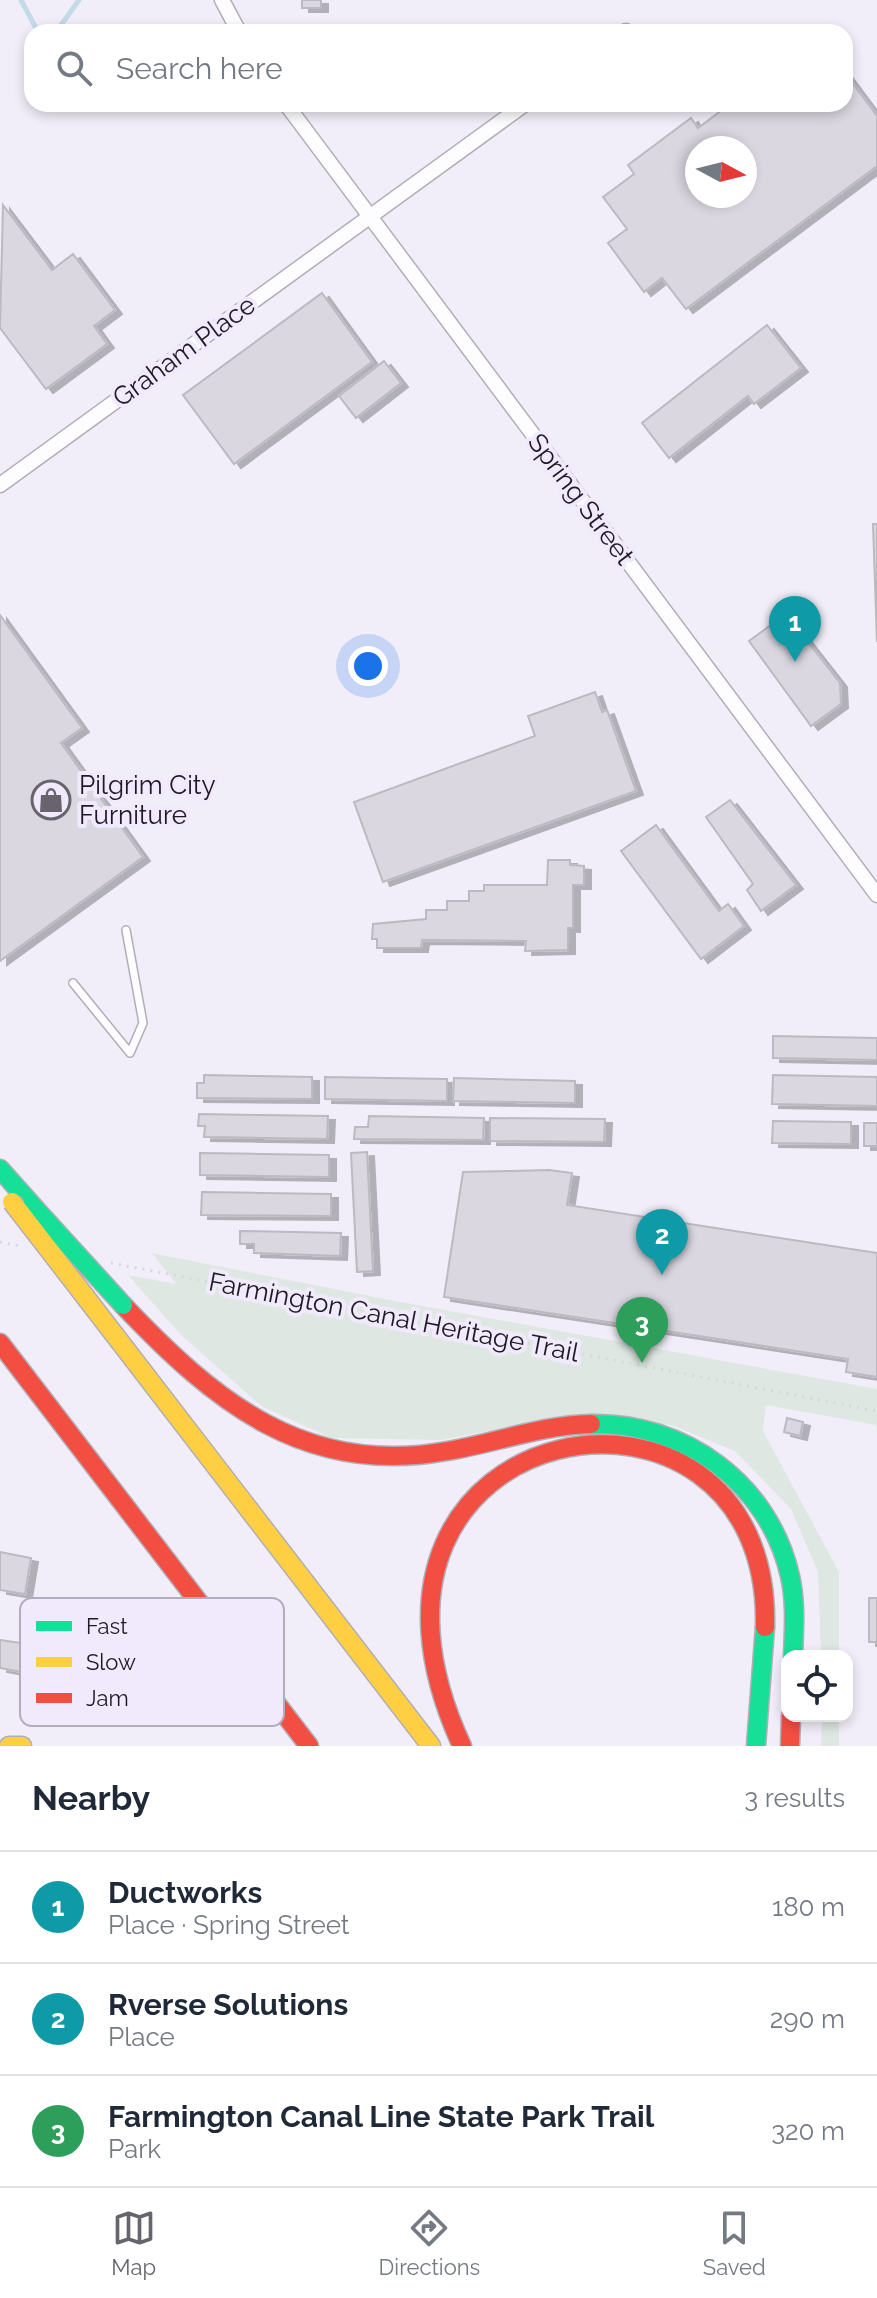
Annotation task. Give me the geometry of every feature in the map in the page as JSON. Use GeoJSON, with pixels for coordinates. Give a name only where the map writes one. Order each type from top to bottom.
{"type":"FeatureCollection","features":[{"type":"Feature","properties":{"kind":"highway"},"geometry":{"type":"LineString","coordinates":[[0,1169],[182,1367],[237,1411],[262,1426],[317,1447],[363,1456],[435,1455],[557,1428],[603,1422],[645,1427],[691,1444],[736,1476],[769,1520],[789,1573],[793,1650]]}},
{"type":"Feature","properties":{"kind":"highway"},"geometry":{"type":"LineString","coordinates":[[0,1187],[431,1746]]}},
{"type":"Feature","properties":{"kind":"highway"},"geometry":{"type":"LineString","coordinates":[[0,1343],[195,1598]]}},
{"type":"Feature","properties":{"kind":"highway"},"geometry":{"type":"LineString","coordinates":[[462,1746],[441,1697],[430,1642],[429,1592],[446,1538],[479,1492],[519,1462],[561,1447],[603,1442],[641,1446],[682,1462],[718,1491],[747,1530],[763,1576],[756,1746]]}},
{"type":"Feature","properties":{"kind":"highway"},"geometry":{"type":"LineString","coordinates":[[284,1714],[306,1743]]}},
{"type":"Feature","properties":{"kind":"highway"},"geometry":{"type":"LineString","coordinates":[[790,1746],[791,1722]]}},
{"type":"Feature","properties":{"kind":"highway"},"geometry":{"type":"LineString","coordinates":[[9,1746],[22,1746]]}},
{"type":"Feature","properties":{"kind":"street"},"geometry":{"type":"LineString","coordinates":[[222,0],[235,24]]}},
{"type":"Feature","properties":{"kind":"street","name":"Spring Street"},"geometry":{"type":"LineString","coordinates":[[292,112],[877,895]]}},
{"type":"Feature","properties":{"kind":"street","name":"Graham Place"},"geometry":{"type":"LineString","coordinates":[[0,485],[514,112]]}},
{"type":"Feature","properties":{"kind":"lane"},"geometry":{"type":"LineString","coordinates":[[73,983],[130,1053],[143,1023],[126,930]]}},
{"type":"Feature","properties":{"kind":"path","name":"Farmington Canal Heritage Trail"},"geometry":{"type":"LineString","coordinates":[[147,1270],[877,1411]]}},
{"type":"Feature","properties":{"kind":"shaded area"},"geometry":{"type":"Polygon","coordinates":[[[152,1253],[877,1389],[877,1432],[876,1425],[766,1405],[763,1431],[839,1572],[839,1650],[821,1650],[818,1572],[791,1509],[735,1451],[671,1425],[553,1419],[441,1440],[331,1438],[261,1406],[180,1334],[128,1275],[176,1284],[152,1253]]]}},
{"type":"Feature","properties":{"kind":"shaded area"},"geometry":{"type":"Polygon","coordinates":[[[822,1722],[839,1722],[839,1746],[821,1746],[822,1722]]]}},
{"type":"Feature","properties":{"kind":"building"},"geometry":{"type":"Polygon","coordinates":[[[302,0],[321,0],[321,8],[302,8],[302,0]]]}},
{"type":"Feature","properties":{"kind":"building"},"geometry":{"type":"Polygon","coordinates":[[[853,84],[877,116],[877,166],[686,309],[662,278],[644,292],[608,243],[627,229],[603,197],[634,174],[628,165],[691,118],[698,128],[719,112],[853,112],[853,84]]]}},
{"type":"Feature","properties":{"kind":"building"},"geometry":{"type":"Polygon","coordinates":[[[3,205],[52,270],[73,254],[115,310],[94,326],[107,344],[46,389],[0,328],[3,205]]]}},
{"type":"Feature","properties":{"kind":"building"},"geometry":{"type":"Polygon","coordinates":[[[322,293],[372,362],[234,464],[183,395],[322,293]]]}},
{"type":"Feature","properties":{"kind":"building"},"geometry":{"type":"Polygon","coordinates":[[[767,325],[801,368],[754,404],[748,396],[669,458],[642,423],[767,325]]]}},
{"type":"Feature","properties":{"kind":"building"},"geometry":{"type":"Polygon","coordinates":[[[384,361],[401,383],[356,418],[339,396],[384,361]]]}},
{"type":"Feature","properties":{"kind":"building"},"geometry":{"type":"Polygon","coordinates":[[[873,524],[877,524],[877,642],[873,524]]]}},
{"type":"Feature","properties":{"kind":"building"},"geometry":{"type":"Polygon","coordinates":[[[786,614],[840,683],[841,704],[811,726],[749,641],[786,614]]]}},
{"type":"Feature","properties":{"kind":"building","name":"Pilgrim City Furniture"},"geometry":{"type":"Polygon","coordinates":[[[0,615],[82,728],[61,743],[143,857],[0,961],[0,615]]]}},
{"type":"Feature","properties":{"kind":"building"},"geometry":{"type":"Polygon","coordinates":[[[595,692],[602,712],[607,710],[636,791],[383,882],[354,802],[535,736],[528,716],[595,692]]]}},
{"type":"Feature","properties":{"kind":"building"},"geometry":{"type":"Polygon","coordinates":[[[730,800],[796,885],[761,911],[747,890],[753,884],[706,817],[730,800]]]}},
{"type":"Feature","properties":{"kind":"building"},"geometry":{"type":"Polygon","coordinates":[[[656,825],[719,911],[728,904],[744,926],[701,959],[621,851],[656,825]]]}},
{"type":"Feature","properties":{"kind":"building"},"geometry":{"type":"Polygon","coordinates":[[[548,860],[570,860],[570,865],[584,866],[584,885],[573,885],[573,928],[568,928],[568,950],[525,951],[526,941],[422,940],[421,948],[377,948],[377,939],[372,939],[373,924],[426,919],[426,910],[447,910],[447,901],[469,901],[469,891],[484,891],[484,885],[547,885],[548,860]]]}},
{"type":"Feature","properties":{"kind":"building"},"geometry":{"type":"Polygon","coordinates":[[[773,1036],[877,1038],[877,1060],[773,1058],[773,1036]]]}},
{"type":"Feature","properties":{"kind":"building"},"geometry":{"type":"Polygon","coordinates":[[[204,1075],[312,1077],[312,1099],[197,1098],[197,1083],[204,1083],[204,1075]]]}},
{"type":"Feature","properties":{"kind":"building"},"geometry":{"type":"Polygon","coordinates":[[[773,1075],[877,1077],[877,1106],[772,1104],[773,1075]]]}},
{"type":"Feature","properties":{"kind":"building"},"geometry":{"type":"Polygon","coordinates":[[[325,1077],[447,1079],[447,1101],[325,1099],[325,1077]]]}},
{"type":"Feature","properties":{"kind":"building"},"geometry":{"type":"Polygon","coordinates":[[[454,1078],[575,1081],[575,1103],[453,1101],[454,1078]]]}},
{"type":"Feature","properties":{"kind":"building"},"geometry":{"type":"Polygon","coordinates":[[[199,1114],[328,1116],[327,1139],[204,1137],[205,1126],[198,1126],[199,1114]]]}},
{"type":"Feature","properties":{"kind":"building"},"geometry":{"type":"Polygon","coordinates":[[[369,1116],[484,1118],[483,1140],[354,1139],[355,1127],[368,1127],[369,1116]]]}},
{"type":"Feature","properties":{"kind":"building"},"geometry":{"type":"Polygon","coordinates":[[[490,1118],[605,1119],[604,1142],[490,1141],[490,1118]]]}},
{"type":"Feature","properties":{"kind":"building"},"geometry":{"type":"Polygon","coordinates":[[[773,1121],[851,1122],[851,1144],[772,1143],[773,1121]]]}},
{"type":"Feature","properties":{"kind":"building"},"geometry":{"type":"Polygon","coordinates":[[[864,1123],[877,1123],[877,1146],[864,1146],[864,1123]]]}},
{"type":"Feature","properties":{"kind":"building"},"geometry":{"type":"Polygon","coordinates":[[[367,1152],[373,1271],[357,1272],[351,1153],[367,1152]]]}},
{"type":"Feature","properties":{"kind":"building"},"geometry":{"type":"Polygon","coordinates":[[[200,1153],[329,1155],[329,1177],[200,1175],[200,1153]]]}},
{"type":"Feature","properties":{"kind":"building"},"geometry":{"type":"Polygon","coordinates":[[[549,1170],[572,1173],[567,1205],[877,1253],[877,1377],[846,1372],[848,1359],[444,1297],[463,1172],[549,1170]]]}},
{"type":"Feature","properties":{"kind":"building"},"geometry":{"type":"Polygon","coordinates":[[[202,1192],[331,1194],[331,1216],[201,1215],[202,1192]]]}},
{"type":"Feature","properties":{"kind":"building"},"geometry":{"type":"Polygon","coordinates":[[[240,1231],[341,1233],[340,1256],[254,1253],[254,1244],[240,1244],[240,1231]]]}},
{"type":"Feature","properties":{"kind":"building"},"geometry":{"type":"Polygon","coordinates":[[[787,1418],[803,1422],[800,1436],[784,1432],[787,1418]]]}},
{"type":"Feature","properties":{"kind":"building"},"geometry":{"type":"Polygon","coordinates":[[[0,1552],[31,1558],[25,1594],[0,1590],[0,1552]]]}},
{"type":"Feature","properties":{"kind":"building"},"geometry":{"type":"Polygon","coordinates":[[[869,1598],[877,1598],[877,1642],[869,1642],[869,1598]]]}},
{"type":"Feature","properties":{"kind":"building"},"geometry":{"type":"Polygon","coordinates":[[[0,1640],[20,1643],[20,1672],[0,1668],[0,1640]]]}},
{"type":"Feature","properties":{"kind":"waterway"},"geometry":{"type":"LineString","coordinates":[[21,0],[34,24]]}},
{"type":"Feature","properties":{"kind":"waterway"},"geometry":{"type":"LineString","coordinates":[[62,24],[79,0]]}},
{"type":"Feature","properties":{"kind":"traffic: fast"},"geometry":{"type":"LineString","coordinates":[[0,1169],[32,1205]]}},
{"type":"Feature","properties":{"kind":"traffic: fast"},"geometry":{"type":"LineString","coordinates":[[32,1205],[123,1305]]}},
{"type":"Feature","properties":{"kind":"traffic: fast"},"geometry":{"type":"LineString","coordinates":[[591,1424],[625,1426],[658,1434],[718,1464],[742,1487],[763,1513],[779,1543],[790,1576],[794,1606],[793,1650]]}},
{"type":"Feature","properties":{"kind":"traffic: fast"},"geometry":{"type":"LineString","coordinates":[[756,1746],[765,1627]]}},
{"type":"Feature","properties":{"kind":"traffic: slow"},"geometry":{"type":"LineString","coordinates":[[12,1202],[87,1299]]}},
{"type":"Feature","properties":{"kind":"traffic: slow"},"geometry":{"type":"LineString","coordinates":[[87,1299],[431,1746]]}},
{"type":"Feature","properties":{"kind":"traffic: slow"},"geometry":{"type":"LineString","coordinates":[[9,1746],[22,1746]]}},
{"type":"Feature","properties":{"kind":"traffic: jam"},"geometry":{"type":"LineString","coordinates":[[123,1305],[192,1372],[228,1400],[266,1424],[306,1442],[349,1453],[396,1456],[447,1451],[537,1431],[591,1424]]}},
{"type":"Feature","properties":{"kind":"traffic: jam"},"geometry":{"type":"LineString","coordinates":[[0,1343],[196,1598]]}},
{"type":"Feature","properties":{"kind":"traffic: jam"},"geometry":{"type":"LineString","coordinates":[[462,1746],[431,1632],[445,1544],[491,1483],[558,1450],[631,1447],[699,1474],[748,1534],[765,1627]]}},
{"type":"Feature","properties":{"kind":"traffic: jam"},"geometry":{"type":"LineString","coordinates":[[284,1713],[309,1746]]}},
{"type":"Feature","properties":{"kind":"traffic: jam"},"geometry":{"type":"LineString","coordinates":[[790,1746],[791,1722]]}},
{"type":"Feature","properties":{"kind":"place","name":"Ductworks"},"geometry":{"type":"Point","coordinates":[795,662]}},
{"type":"Feature","properties":{"kind":"place","name":"Pilgrim City Furniture"},"geometry":{"type":"Point","coordinates":[51,800]}},
{"type":"Feature","properties":{"kind":"place","name":"Rverse Solutions"},"geometry":{"type":"Point","coordinates":[662,1275]}},
{"type":"Feature","properties":{"kind":"place","name":"Farmington Canal Line State Park Trail"},"geometry":{"type":"Point","coordinates":[642,1363]}}]}
